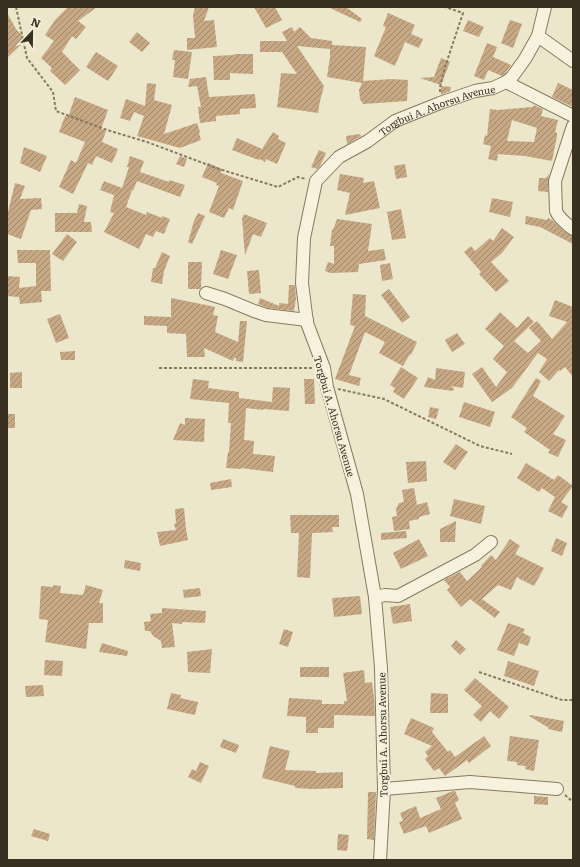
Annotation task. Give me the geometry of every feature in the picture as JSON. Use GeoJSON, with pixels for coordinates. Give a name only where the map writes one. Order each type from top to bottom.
{"type":"FeatureCollection","features":[{"type":"Feature","properties":{"kind":"street","name":"Torgbui A. Ahorsu Avenue"},"geometry":{"type":"LineString","coordinates":[[380,860],[384,788],[381,668],[375,597],[357,494],[327,387],[324,368],[307,320],[302,283],[304,238],[316,180],[339,157],[368,141],[395,121],[440,103],[493,88],[506,82],[512,77],[526,59],[538,36],[545,7]]}},
{"type":"Feature","properties":{"kind":"street"},"geometry":{"type":"LineString","coordinates":[[538,36],[573,61]]}},
{"type":"Feature","properties":{"kind":"street"},"geometry":{"type":"LineString","coordinates":[[506,82],[573,116]]}},
{"type":"Feature","properties":{"kind":"street"},"geometry":{"type":"LineString","coordinates":[[573,126],[555,181],[556,211],[560,219],[573,229]]}},
{"type":"Feature","properties":{"kind":"street"},"geometry":{"type":"LineString","coordinates":[[206,293],[266,315],[307,320]]}},
{"type":"Feature","properties":{"kind":"street"},"geometry":{"type":"LineString","coordinates":[[375,597],[385,595],[398,596],[475,555],[491,542]]}},
{"type":"Feature","properties":{"kind":"street"},"geometry":{"type":"LineString","coordinates":[[384,788],[470,782],[557,788]]}},
{"type":"Feature","properties":{"kind":"path"},"geometry":{"type":"LineString","coordinates":[[16,7],[27,58],[53,92],[56,111],[107,130],[153,144],[219,169],[278,187],[298,178],[316,180]]}},
{"type":"Feature","properties":{"kind":"path"},"geometry":{"type":"LineString","coordinates":[[440,103],[440,87],[462,13],[445,7]]}},
{"type":"Feature","properties":{"kind":"path"},"geometry":{"type":"LineString","coordinates":[[159,368],[324,368]]}},
{"type":"Feature","properties":{"kind":"path"},"geometry":{"type":"LineString","coordinates":[[327,387],[384,399],[480,446],[512,454]]}},
{"type":"Feature","properties":{"kind":"path"},"geometry":{"type":"LineString","coordinates":[[479,672],[562,700],[573,700],[573,698]]}},
{"type":"Feature","properties":{"kind":"building"},"geometry":{"type":"Polygon","coordinates":[[[68,7],[97,7],[78,21],[86,27],[76,39],[72,36],[62,52],[80,70],[65,85],[50,71],[52,68],[41,58],[54,41],[45,35],[55,20],[68,7]]]}},
{"type":"Feature","properties":{"kind":"building"},"geometry":{"type":"Polygon","coordinates":[[[195,7],[209,7],[204,21],[214,20],[217,47],[187,50],[187,38],[195,38],[193,15],[195,7]]]}},
{"type":"Feature","properties":{"kind":"building"},"geometry":{"type":"Polygon","coordinates":[[[254,7],[275,7],[282,20],[266,28],[254,7]]]}},
{"type":"Feature","properties":{"kind":"building"},"geometry":{"type":"Polygon","coordinates":[[[328,7],[346,7],[362,19],[360,22],[328,7]]]}},
{"type":"Feature","properties":{"kind":"building"},"geometry":{"type":"Polygon","coordinates":[[[7,13],[16,29],[26,40],[7,58],[7,13]]]}},
{"type":"Feature","properties":{"kind":"building"},"geometry":{"type":"Polygon","coordinates":[[[388,13],[415,25],[411,34],[423,39],[419,48],[405,42],[395,66],[374,56],[386,27],[383,26],[388,13]]]}},
{"type":"Feature","properties":{"kind":"building"},"geometry":{"type":"Polygon","coordinates":[[[468,20],[484,27],[479,37],[463,31],[468,20]]]}},
{"type":"Feature","properties":{"kind":"building"},"geometry":{"type":"Polygon","coordinates":[[[510,20],[522,24],[513,48],[501,43],[510,20]]]}},
{"type":"Feature","properties":{"kind":"building"},"geometry":{"type":"Polygon","coordinates":[[[292,27],[294,32],[300,27],[311,38],[332,41],[332,45],[366,47],[363,81],[392,79],[408,80],[407,101],[363,104],[360,99],[359,90],[362,83],[327,77],[330,49],[297,46],[324,86],[318,113],[277,107],[281,73],[297,74],[282,52],[260,52],[260,41],[287,41],[282,32],[292,27]]]}},
{"type":"Feature","properties":{"kind":"building"},"geometry":{"type":"Polygon","coordinates":[[[137,32],[150,43],[142,52],[129,42],[137,32]]]}},
{"type":"Feature","properties":{"kind":"building"},"geometry":{"type":"Polygon","coordinates":[[[487,43],[497,47],[493,57],[511,65],[502,76],[488,70],[484,80],[474,76],[487,43]]]}},
{"type":"Feature","properties":{"kind":"building"},"geometry":{"type":"Polygon","coordinates":[[[174,50],[192,52],[188,79],[173,77],[175,60],[172,60],[174,50]]]}},
{"type":"Feature","properties":{"kind":"building"},"geometry":{"type":"Polygon","coordinates":[[[96,52],[118,66],[108,81],[86,67],[96,52]]]}},
{"type":"Feature","properties":{"kind":"building"},"geometry":{"type":"Polygon","coordinates":[[[253,54],[253,74],[230,73],[230,80],[214,80],[213,56],[253,54]]]}},
{"type":"Feature","properties":{"kind":"building"},"geometry":{"type":"Polygon","coordinates":[[[441,58],[450,62],[441,85],[420,78],[434,77],[441,58]]]}},
{"type":"Feature","properties":{"kind":"building"},"geometry":{"type":"Polygon","coordinates":[[[206,77],[209,97],[255,94],[256,108],[240,109],[240,114],[216,116],[216,121],[200,123],[198,107],[201,107],[197,86],[188,87],[190,79],[206,77]]]}},
{"type":"Feature","properties":{"kind":"building"},"geometry":{"type":"Polygon","coordinates":[[[147,83],[156,84],[154,100],[172,105],[164,134],[197,123],[201,140],[180,148],[137,136],[144,116],[134,112],[130,121],[120,118],[126,99],[145,106],[147,83]]]}},
{"type":"Feature","properties":{"kind":"building"},"geometry":{"type":"Polygon","coordinates":[[[558,83],[573,90],[573,107],[552,97],[558,83]]]}},
{"type":"Feature","properties":{"kind":"building"},"geometry":{"type":"Polygon","coordinates":[[[441,86],[451,87],[450,91],[441,95],[441,86]]]}},
{"type":"Feature","properties":{"kind":"building"},"geometry":{"type":"Polygon","coordinates":[[[75,97],[108,110],[101,129],[106,131],[102,142],[118,149],[112,163],[96,156],[92,165],[88,163],[73,194],[59,187],[71,160],[76,163],[85,142],[59,132],[65,116],[68,117],[75,97]]]}},
{"type":"Feature","properties":{"kind":"building"},"geometry":{"type":"Polygon","coordinates":[[[533,105],[543,109],[541,116],[558,120],[555,132],[557,133],[557,136],[552,161],[525,156],[498,154],[497,161],[488,159],[491,146],[483,144],[485,135],[487,136],[490,109],[497,110],[533,107],[533,105]],[[512,120],[507,141],[534,142],[537,128],[512,120]]]}},
{"type":"Feature","properties":{"kind":"building"},"geometry":{"type":"Polygon","coordinates":[[[273,132],[279,136],[278,139],[286,143],[277,164],[266,159],[265,162],[232,150],[237,138],[262,149],[273,132]]]}},
{"type":"Feature","properties":{"kind":"building"},"geometry":{"type":"Polygon","coordinates":[[[360,134],[361,136],[347,144],[346,136],[360,134]]]}},
{"type":"Feature","properties":{"kind":"building"},"geometry":{"type":"Polygon","coordinates":[[[24,147],[47,156],[40,172],[20,163],[24,147]]]}},
{"type":"Feature","properties":{"kind":"building"},"geometry":{"type":"Polygon","coordinates":[[[319,150],[326,153],[317,169],[311,167],[319,150]]]}},
{"type":"Feature","properties":{"kind":"building"},"geometry":{"type":"Polygon","coordinates":[[[130,156],[144,161],[140,172],[169,182],[169,180],[185,185],[180,197],[137,181],[126,207],[146,215],[147,212],[162,218],[162,216],[170,219],[164,234],[156,231],[153,237],[146,234],[139,249],[104,232],[114,213],[110,212],[114,195],[100,190],[104,181],[122,188],[129,167],[127,167],[130,156]]]}},
{"type":"Feature","properties":{"kind":"building"},"geometry":{"type":"Polygon","coordinates":[[[180,156],[187,159],[184,167],[176,164],[180,156]]]}},
{"type":"Feature","properties":{"kind":"building"},"geometry":{"type":"Polygon","coordinates":[[[208,163],[222,169],[221,173],[243,181],[233,210],[229,208],[224,218],[209,212],[219,186],[216,185],[217,183],[202,177],[208,163]]]}},
{"type":"Feature","properties":{"kind":"building"},"geometry":{"type":"Polygon","coordinates":[[[405,164],[407,177],[396,179],[394,166],[405,164]]]}},
{"type":"Feature","properties":{"kind":"building"},"geometry":{"type":"Polygon","coordinates":[[[340,174],[364,178],[363,183],[374,181],[380,208],[345,215],[350,193],[337,190],[340,174]]]}},
{"type":"Feature","properties":{"kind":"building"},"geometry":{"type":"Polygon","coordinates":[[[549,174],[548,192],[538,191],[539,178],[546,178],[549,174]]]}},
{"type":"Feature","properties":{"kind":"building"},"geometry":{"type":"Polygon","coordinates":[[[15,183],[25,186],[20,199],[41,198],[42,209],[31,210],[21,239],[7,234],[7,216],[15,183]]]}},
{"type":"Feature","properties":{"kind":"building"},"geometry":{"type":"Polygon","coordinates":[[[492,198],[513,202],[510,217],[489,212],[492,198]]]}},
{"type":"Feature","properties":{"kind":"building"},"geometry":{"type":"Polygon","coordinates":[[[79,204],[87,206],[84,222],[91,222],[92,232],[55,232],[55,213],[77,213],[79,204]]]}},
{"type":"Feature","properties":{"kind":"building"},"geometry":{"type":"Polygon","coordinates":[[[401,209],[406,238],[392,240],[387,212],[401,209]]]}},
{"type":"Feature","properties":{"kind":"building"},"geometry":{"type":"Polygon","coordinates":[[[198,213],[205,216],[192,244],[188,242],[198,213]]]}},
{"type":"Feature","properties":{"kind":"building"},"geometry":{"type":"Polygon","coordinates":[[[244,214],[267,223],[261,237],[253,234],[245,255],[242,219],[244,214]]]}},
{"type":"Feature","properties":{"kind":"building"},"geometry":{"type":"Polygon","coordinates":[[[526,216],[547,220],[548,218],[552,220],[569,235],[573,236],[573,244],[540,227],[525,224],[526,216]]]}},
{"type":"Feature","properties":{"kind":"building"},"geometry":{"type":"Polygon","coordinates":[[[337,219],[372,224],[368,251],[384,249],[386,260],[359,264],[358,272],[330,273],[325,271],[328,262],[334,264],[334,246],[330,246],[332,229],[333,230],[337,219]]]}},
{"type":"Feature","properties":{"kind":"building"},"geometry":{"type":"Polygon","coordinates":[[[502,228],[514,237],[502,253],[491,262],[509,281],[496,292],[479,274],[481,272],[464,252],[471,246],[475,251],[490,238],[493,241],[502,228]]]}},
{"type":"Feature","properties":{"kind":"building"},"geometry":{"type":"Polygon","coordinates":[[[67,234],[77,242],[63,261],[52,254],[67,234]]]}},
{"type":"Feature","properties":{"kind":"building"},"geometry":{"type":"Polygon","coordinates":[[[17,250],[50,250],[51,291],[41,291],[42,302],[20,304],[19,297],[7,296],[7,276],[20,277],[19,288],[36,286],[36,263],[18,263],[17,250]]]}},
{"type":"Feature","properties":{"kind":"building"},"geometry":{"type":"Polygon","coordinates":[[[221,250],[237,255],[228,279],[213,274],[221,250]]]}},
{"type":"Feature","properties":{"kind":"building"},"geometry":{"type":"Polygon","coordinates":[[[162,252],[170,256],[164,271],[162,284],[151,282],[153,268],[155,268],[162,252]]]}},
{"type":"Feature","properties":{"kind":"building"},"geometry":{"type":"Polygon","coordinates":[[[188,262],[202,262],[200,289],[188,289],[188,262]]]}},
{"type":"Feature","properties":{"kind":"building"},"geometry":{"type":"Polygon","coordinates":[[[390,263],[393,279],[382,281],[380,265],[390,263]]]}},
{"type":"Feature","properties":{"kind":"building"},"geometry":{"type":"Polygon","coordinates":[[[259,270],[261,293],[249,294],[247,271],[259,270]]]}},
{"type":"Feature","properties":{"kind":"building"},"geometry":{"type":"Polygon","coordinates":[[[289,285],[295,285],[296,298],[294,311],[268,308],[258,304],[260,298],[279,306],[279,303],[288,304],[289,285]]]}},
{"type":"Feature","properties":{"kind":"building"},"geometry":{"type":"Polygon","coordinates":[[[389,289],[410,317],[402,323],[381,295],[389,289]]]}},
{"type":"Feature","properties":{"kind":"building"},"geometry":{"type":"Polygon","coordinates":[[[353,294],[366,295],[365,316],[417,342],[411,355],[410,354],[403,366],[379,353],[385,342],[365,332],[349,375],[361,378],[359,386],[335,379],[355,326],[350,325],[353,294]]]}},
{"type":"Feature","properties":{"kind":"building"},"geometry":{"type":"Polygon","coordinates":[[[171,298],[201,304],[201,306],[202,304],[215,307],[213,315],[218,316],[215,332],[238,342],[240,321],[247,321],[243,362],[236,361],[236,358],[234,358],[233,361],[204,348],[205,357],[187,357],[186,334],[167,333],[167,326],[144,325],[144,316],[171,317],[171,298]]]}},
{"type":"Feature","properties":{"kind":"building"},"geometry":{"type":"Polygon","coordinates":[[[555,300],[573,307],[573,377],[565,367],[560,371],[559,370],[549,381],[539,372],[547,359],[538,353],[512,388],[492,402],[472,374],[482,367],[496,387],[507,372],[493,359],[504,346],[485,329],[500,312],[517,328],[528,316],[534,322],[514,341],[528,353],[541,341],[529,328],[537,321],[552,339],[567,322],[549,316],[555,300]]]}},
{"type":"Feature","properties":{"kind":"building"},"geometry":{"type":"Polygon","coordinates":[[[60,314],[69,338],[56,343],[47,319],[60,314]]]}},
{"type":"Feature","properties":{"kind":"building"},"geometry":{"type":"Polygon","coordinates":[[[457,333],[465,344],[452,352],[445,340],[457,333]]]}},
{"type":"Feature","properties":{"kind":"building"},"geometry":{"type":"Polygon","coordinates":[[[75,351],[75,360],[61,360],[60,352],[75,351]]]}},
{"type":"Feature","properties":{"kind":"building"},"geometry":{"type":"Polygon","coordinates":[[[401,367],[418,378],[404,399],[393,392],[395,388],[390,385],[401,367]]]}},
{"type":"Feature","properties":{"kind":"building"},"geometry":{"type":"Polygon","coordinates":[[[436,368],[465,372],[463,388],[451,386],[454,389],[453,391],[424,387],[428,377],[435,380],[436,368]]]}},
{"type":"Feature","properties":{"kind":"building"},"geometry":{"type":"Polygon","coordinates":[[[22,372],[22,388],[10,388],[10,373],[22,372]]]}},
{"type":"Feature","properties":{"kind":"building"},"geometry":{"type":"Polygon","coordinates":[[[536,378],[541,381],[533,396],[565,416],[553,434],[566,440],[558,457],[548,453],[550,450],[524,432],[527,428],[511,417],[536,378]]]}},
{"type":"Feature","properties":{"kind":"building"},"geometry":{"type":"Polygon","coordinates":[[[193,379],[209,381],[208,388],[239,392],[239,398],[272,402],[273,387],[290,388],[289,411],[246,408],[244,440],[254,441],[253,454],[275,456],[273,472],[241,468],[226,468],[229,452],[231,423],[228,423],[229,403],[190,399],[193,379]]]}},
{"type":"Feature","properties":{"kind":"building"},"geometry":{"type":"Polygon","coordinates":[[[304,379],[314,379],[315,404],[305,404],[304,379]]]}},
{"type":"Feature","properties":{"kind":"building"},"geometry":{"type":"Polygon","coordinates":[[[464,402],[495,412],[490,427],[459,417],[464,402]]]}},
{"type":"Feature","properties":{"kind":"building"},"geometry":{"type":"Polygon","coordinates":[[[430,407],[439,409],[436,419],[428,417],[430,407]]]}},
{"type":"Feature","properties":{"kind":"building"},"geometry":{"type":"Polygon","coordinates":[[[7,414],[15,414],[15,428],[7,428],[7,414]]]}},
{"type":"Feature","properties":{"kind":"building"},"geometry":{"type":"Polygon","coordinates":[[[185,418],[205,419],[204,442],[173,440],[180,423],[185,425],[185,418]]]}},
{"type":"Feature","properties":{"kind":"building"},"geometry":{"type":"Polygon","coordinates":[[[456,444],[468,452],[455,470],[443,462],[456,444]]]}},
{"type":"Feature","properties":{"kind":"building"},"geometry":{"type":"Polygon","coordinates":[[[426,461],[427,481],[408,483],[406,462],[426,461]]]}},
{"type":"Feature","properties":{"kind":"building"},"geometry":{"type":"Polygon","coordinates":[[[526,463],[554,480],[558,475],[573,486],[561,502],[568,506],[562,518],[548,511],[555,497],[542,488],[539,492],[517,478],[526,463]]]}},
{"type":"Feature","properties":{"kind":"building"},"geometry":{"type":"Polygon","coordinates":[[[231,479],[232,487],[211,490],[210,483],[231,479]]]}},
{"type":"Feature","properties":{"kind":"building"},"geometry":{"type":"Polygon","coordinates":[[[414,488],[417,505],[427,502],[430,514],[419,517],[419,519],[409,521],[410,529],[394,531],[392,517],[397,516],[396,509],[399,503],[404,502],[402,490],[414,488]]]}},
{"type":"Feature","properties":{"kind":"building"},"geometry":{"type":"Polygon","coordinates":[[[454,499],[485,506],[481,524],[450,516],[454,499]]]}},
{"type":"Feature","properties":{"kind":"building"},"geometry":{"type":"Polygon","coordinates":[[[184,508],[188,540],[160,546],[157,532],[176,530],[174,524],[176,523],[175,509],[184,508]]]}},
{"type":"Feature","properties":{"kind":"building"},"geometry":{"type":"Polygon","coordinates":[[[290,515],[339,515],[339,527],[332,527],[333,532],[312,533],[310,578],[297,577],[299,533],[291,533],[290,515]]]}},
{"type":"Feature","properties":{"kind":"building"},"geometry":{"type":"Polygon","coordinates":[[[456,521],[455,542],[440,542],[440,529],[456,521]]]}},
{"type":"Feature","properties":{"kind":"building"},"geometry":{"type":"Polygon","coordinates":[[[406,531],[407,538],[381,540],[381,533],[406,531]]]}},
{"type":"Feature","properties":{"kind":"building"},"geometry":{"type":"Polygon","coordinates":[[[556,538],[567,543],[562,556],[551,551],[556,538]]]}},
{"type":"Feature","properties":{"kind":"building"},"geometry":{"type":"Polygon","coordinates":[[[419,539],[428,556],[401,569],[393,553],[419,539]]]}},
{"type":"Feature","properties":{"kind":"building"},"geometry":{"type":"Polygon","coordinates":[[[510,539],[520,546],[515,554],[544,568],[534,586],[524,581],[524,579],[523,581],[517,577],[511,590],[498,585],[482,599],[500,612],[495,618],[470,599],[461,607],[447,590],[450,587],[444,580],[460,572],[467,581],[482,567],[481,566],[491,555],[496,560],[510,539]]]}},
{"type":"Feature","properties":{"kind":"building"},"geometry":{"type":"Polygon","coordinates":[[[125,560],[141,563],[140,571],[124,568],[125,560]]]}},
{"type":"Feature","properties":{"kind":"building"},"geometry":{"type":"Polygon","coordinates":[[[53,585],[61,586],[60,593],[83,595],[86,585],[103,590],[99,603],[103,603],[103,623],[89,623],[86,649],[45,642],[48,620],[39,619],[41,586],[53,587],[53,585]]]}},
{"type":"Feature","properties":{"kind":"building"},"geometry":{"type":"Polygon","coordinates":[[[200,588],[201,596],[184,598],[183,590],[200,588]]]}},
{"type":"Feature","properties":{"kind":"building"},"geometry":{"type":"Polygon","coordinates":[[[360,596],[362,614],[334,617],[332,598],[360,596]]]}},
{"type":"Feature","properties":{"kind":"building"},"geometry":{"type":"Polygon","coordinates":[[[410,604],[412,621],[393,624],[390,607],[410,604]]]}},
{"type":"Feature","properties":{"kind":"building"},"geometry":{"type":"Polygon","coordinates":[[[162,608],[206,611],[205,623],[172,623],[175,647],[162,648],[161,641],[153,636],[150,631],[145,631],[144,622],[151,621],[150,614],[162,613],[162,608]]]}},
{"type":"Feature","properties":{"kind":"building"},"geometry":{"type":"Polygon","coordinates":[[[508,623],[525,629],[523,633],[531,637],[528,646],[519,643],[514,656],[497,650],[508,623]]]}},
{"type":"Feature","properties":{"kind":"building"},"geometry":{"type":"Polygon","coordinates":[[[284,629],[293,632],[288,647],[279,644],[284,629]]]}},
{"type":"Feature","properties":{"kind":"building"},"geometry":{"type":"Polygon","coordinates":[[[456,640],[466,649],[460,655],[451,646],[456,640]]]}},
{"type":"Feature","properties":{"kind":"building"},"geometry":{"type":"Polygon","coordinates":[[[102,643],[128,651],[127,656],[99,652],[102,643]]]}},
{"type":"Feature","properties":{"kind":"building"},"geometry":{"type":"Polygon","coordinates":[[[212,649],[210,673],[188,672],[187,652],[212,649]]]}},
{"type":"Feature","properties":{"kind":"building"},"geometry":{"type":"Polygon","coordinates":[[[45,660],[63,661],[62,676],[44,675],[45,660]]]}},
{"type":"Feature","properties":{"kind":"building"},"geometry":{"type":"Polygon","coordinates":[[[508,661],[539,671],[534,686],[504,676],[508,661]]]}},
{"type":"Feature","properties":{"kind":"building"},"geometry":{"type":"Polygon","coordinates":[[[300,667],[329,667],[329,677],[300,677],[300,667]]]}},
{"type":"Feature","properties":{"kind":"building"},"geometry":{"type":"Polygon","coordinates":[[[364,670],[365,683],[372,682],[375,716],[334,715],[334,728],[318,728],[318,733],[306,733],[306,717],[287,716],[289,698],[322,700],[322,704],[344,704],[344,701],[347,701],[343,673],[364,670]]]}},
{"type":"Feature","properties":{"kind":"building"},"geometry":{"type":"Polygon","coordinates":[[[475,678],[509,707],[499,719],[490,711],[481,722],[473,715],[482,706],[464,690],[475,678]]]}},
{"type":"Feature","properties":{"kind":"building"},"geometry":{"type":"Polygon","coordinates":[[[43,685],[44,696],[26,697],[25,686],[43,685]]]}},
{"type":"Feature","properties":{"kind":"building"},"geometry":{"type":"Polygon","coordinates":[[[171,693],[181,695],[180,698],[198,702],[195,715],[167,709],[171,693]]]}},
{"type":"Feature","properties":{"kind":"building"},"geometry":{"type":"Polygon","coordinates":[[[431,693],[448,694],[448,713],[430,713],[431,693]]]}},
{"type":"Feature","properties":{"kind":"building"},"geometry":{"type":"Polygon","coordinates":[[[529,716],[564,721],[562,732],[548,729],[549,728],[529,716]]]}},
{"type":"Feature","properties":{"kind":"building"},"geometry":{"type":"Polygon","coordinates":[[[411,718],[434,728],[432,732],[448,752],[450,750],[455,757],[484,736],[491,746],[469,763],[467,760],[445,776],[439,768],[434,771],[425,759],[428,756],[425,752],[432,746],[404,734],[411,718]]]}},
{"type":"Feature","properties":{"kind":"building"},"geometry":{"type":"Polygon","coordinates":[[[510,736],[539,740],[534,771],[525,769],[526,766],[517,765],[517,762],[507,761],[510,736]]]}},
{"type":"Feature","properties":{"kind":"building"},"geometry":{"type":"Polygon","coordinates":[[[223,739],[239,745],[236,753],[220,747],[223,739]]]}},
{"type":"Feature","properties":{"kind":"building"},"geometry":{"type":"Polygon","coordinates":[[[270,746],[290,751],[285,770],[316,771],[316,773],[343,772],[343,788],[295,788],[295,786],[262,778],[270,746]]]}},
{"type":"Feature","properties":{"kind":"building"},"geometry":{"type":"Polygon","coordinates":[[[200,762],[209,766],[201,783],[188,777],[192,769],[196,771],[200,762]]]}},
{"type":"Feature","properties":{"kind":"building"},"geometry":{"type":"Polygon","coordinates":[[[455,791],[459,800],[455,803],[462,819],[429,833],[426,826],[404,834],[399,822],[403,821],[400,813],[416,806],[420,818],[441,809],[436,798],[455,791]]]}},
{"type":"Feature","properties":{"kind":"building"},"geometry":{"type":"Polygon","coordinates":[[[368,792],[376,792],[374,840],[367,839],[368,792]]]}},
{"type":"Feature","properties":{"kind":"building"},"geometry":{"type":"Polygon","coordinates":[[[534,796],[548,797],[548,805],[534,804],[534,796]]]}},
{"type":"Feature","properties":{"kind":"building"},"geometry":{"type":"Polygon","coordinates":[[[34,829],[50,834],[48,841],[31,836],[34,829]]]}},
{"type":"Feature","properties":{"kind":"building"},"geometry":{"type":"Polygon","coordinates":[[[338,834],[349,835],[347,851],[337,850],[338,834]]]}}]}
